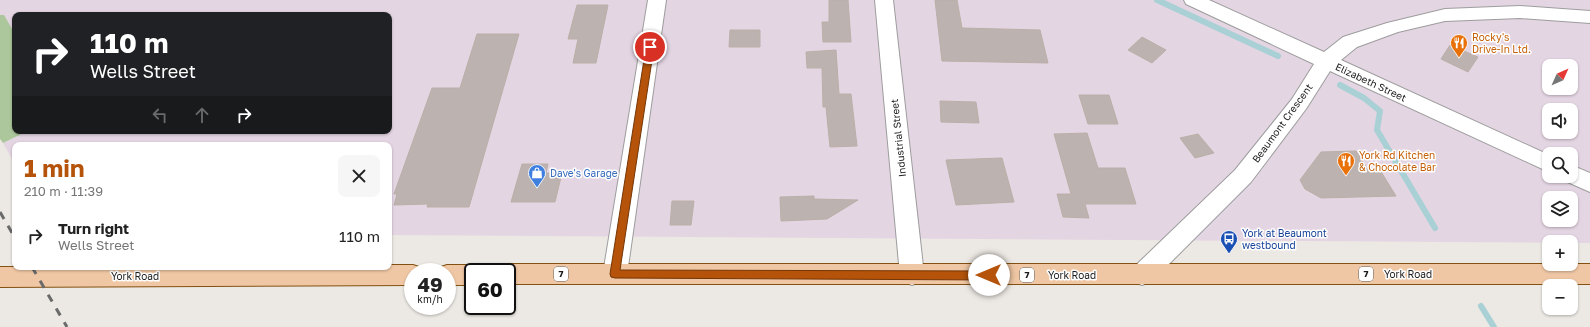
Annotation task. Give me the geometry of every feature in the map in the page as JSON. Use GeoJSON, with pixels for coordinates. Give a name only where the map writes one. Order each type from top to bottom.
{"type":"FeatureCollection","features":[{"type":"Feature","properties":{"kind":"main road","name":"York Road"},"geometry":{"type":"LineString","coordinates":[[516,274],[1142,276],[1590,274]]}},
{"type":"Feature","properties":{"kind":"main road","name":"York Road"},"geometry":{"type":"LineString","coordinates":[[0,277],[404,275]]}},
{"type":"Feature","properties":{"kind":"street"},"geometry":{"type":"LineString","coordinates":[[615,274],[657,0]]}},
{"type":"Feature","properties":{"kind":"street","name":"Industrial Street"},"geometry":{"type":"LineString","coordinates":[[884,0],[912,275]]}},
{"type":"Feature","properties":{"kind":"street","name":"Elizabeth Street"},"geometry":{"type":"LineString","coordinates":[[1193,0],[1542,161]]}},
{"type":"Feature","properties":{"kind":"street","name":"Beaumont Crescent"},"geometry":{"type":"LineString","coordinates":[[1142,276],[1243,176],[1299,104],[1326,61],[1350,42],[1394,27],[1445,15],[1520,12],[1590,17]]}},
{"type":"Feature","properties":{"kind":"street"},"geometry":{"type":"LineString","coordinates":[[1578,177],[1590,183]]}},
{"type":"Feature","properties":{"kind":"shaded area"},"geometry":{"type":"Polygon","coordinates":[[[0,0],[1590,0],[1590,243],[1578,243],[1578,235],[1542,235],[1542,243],[392,235],[392,142],[12,142],[12,159],[3,143],[22,134],[392,134],[392,12],[12,12],[12,29],[4,16],[0,15],[0,0]]]}},
{"type":"Feature","properties":{"kind":"green space"},"geometry":{"type":"Polygon","coordinates":[[[0,15],[4,15],[12,29],[12,134],[22,134],[3,143],[0,139],[0,15]]]}},
{"type":"Feature","properties":{"kind":"building"},"geometry":{"type":"Polygon","coordinates":[[[829,0],[848,0],[851,42],[823,42],[822,22],[829,22],[829,0]]]}},
{"type":"Feature","properties":{"kind":"building"},"geometry":{"type":"Polygon","coordinates":[[[935,0],[957,0],[962,28],[1040,30],[1048,63],[942,61],[935,0]]]}},
{"type":"Feature","properties":{"kind":"building"},"geometry":{"type":"Polygon","coordinates":[[[577,5],[608,5],[596,63],[573,63],[578,39],[568,39],[577,5]]]}},
{"type":"Feature","properties":{"kind":"building"},"geometry":{"type":"Polygon","coordinates":[[[730,30],[760,30],[760,47],[729,47],[730,30]]]}},
{"type":"Feature","properties":{"kind":"building"},"geometry":{"type":"Polygon","coordinates":[[[477,34],[519,34],[469,207],[427,207],[428,204],[394,205],[397,194],[394,194],[432,88],[460,88],[477,34]]]}},
{"type":"Feature","properties":{"kind":"building"},"geometry":{"type":"Polygon","coordinates":[[[1142,37],[1166,50],[1152,63],[1128,50],[1142,37]]]}},
{"type":"Feature","properties":{"kind":"building","name":"Rocky's Drive-In Ltd."},"geometry":{"type":"Polygon","coordinates":[[[1450,45],[1478,57],[1468,72],[1441,59],[1450,45]]]}},
{"type":"Feature","properties":{"kind":"building"},"geometry":{"type":"Polygon","coordinates":[[[836,50],[839,94],[851,94],[857,146],[830,147],[826,107],[823,107],[822,68],[807,68],[806,52],[836,50]]]}},
{"type":"Feature","properties":{"kind":"building"},"geometry":{"type":"Polygon","coordinates":[[[1079,95],[1109,95],[1118,124],[1088,124],[1079,95]]]}},
{"type":"Feature","properties":{"kind":"building"},"geometry":{"type":"Polygon","coordinates":[[[940,101],[976,102],[979,123],[941,122],[940,101]]]}},
{"type":"Feature","properties":{"kind":"building"},"geometry":{"type":"Polygon","coordinates":[[[1087,133],[1098,168],[1125,168],[1136,204],[1085,204],[1089,218],[1063,217],[1057,194],[1071,194],[1054,134],[1087,133]]]}},
{"type":"Feature","properties":{"kind":"building"},"geometry":{"type":"Polygon","coordinates":[[[1198,134],[1214,153],[1195,158],[1180,138],[1198,134]]]}},
{"type":"Feature","properties":{"kind":"building"},"geometry":{"type":"Polygon","coordinates":[[[1356,151],[1368,170],[1380,170],[1396,196],[1321,198],[1305,189],[1300,180],[1321,152],[1356,151]]]}},
{"type":"Feature","properties":{"kind":"building"},"geometry":{"type":"Polygon","coordinates":[[[1002,158],[1014,202],[956,205],[946,160],[1002,158]]]}},
{"type":"Feature","properties":{"kind":"building","name":"Dave's Garage"},"geometry":{"type":"Polygon","coordinates":[[[522,164],[548,164],[546,173],[562,173],[555,202],[511,202],[522,164]]]}},
{"type":"Feature","properties":{"kind":"building"},"geometry":{"type":"Polygon","coordinates":[[[814,196],[814,199],[858,200],[827,219],[781,221],[780,197],[814,196]]]}},
{"type":"Feature","properties":{"kind":"building"},"geometry":{"type":"Polygon","coordinates":[[[672,201],[694,201],[691,225],[670,225],[672,201]]]}},
{"type":"Feature","properties":{"kind":"waterway"},"geometry":{"type":"LineString","coordinates":[[1157,0],[1278,56]]}},
{"type":"Feature","properties":{"kind":"waterway"},"geometry":{"type":"LineString","coordinates":[[1340,85],[1364,98],[1380,111],[1377,130],[1435,228]]}},
{"type":"Feature","properties":{"kind":"waterway"},"geometry":{"type":"LineString","coordinates":[[1481,306],[1494,327]]}},
{"type":"Feature","properties":{"kind":"railway"},"geometry":{"type":"LineString","coordinates":[[0,212],[12,233]]}},
{"type":"Feature","properties":{"kind":"railway"},"geometry":{"type":"LineString","coordinates":[[34,270],[67,327]]}},
{"type":"Feature","properties":{"kind":"place","name":"Rocky's Drive-In Ltd."},"geometry":{"type":"Point","coordinates":[1459,58]}},
{"type":"Feature","properties":{"kind":"place","name":"York Rd Kitchen & Chocolate Bar"},"geometry":{"type":"Point","coordinates":[1346,176]}},
{"type":"Feature","properties":{"kind":"place","name":"Dave's Garage"},"geometry":{"type":"Point","coordinates":[537,188]}},
{"type":"Feature","properties":{"kind":"place","name":"York at Beaumont westbound"},"geometry":{"type":"Point","coordinates":[1229,254]}},
{"type":"Feature","properties":{"kind":"route"},"geometry":{"type":"LineString","coordinates":[[650,47],[615,274],[989,275]]}}]}
